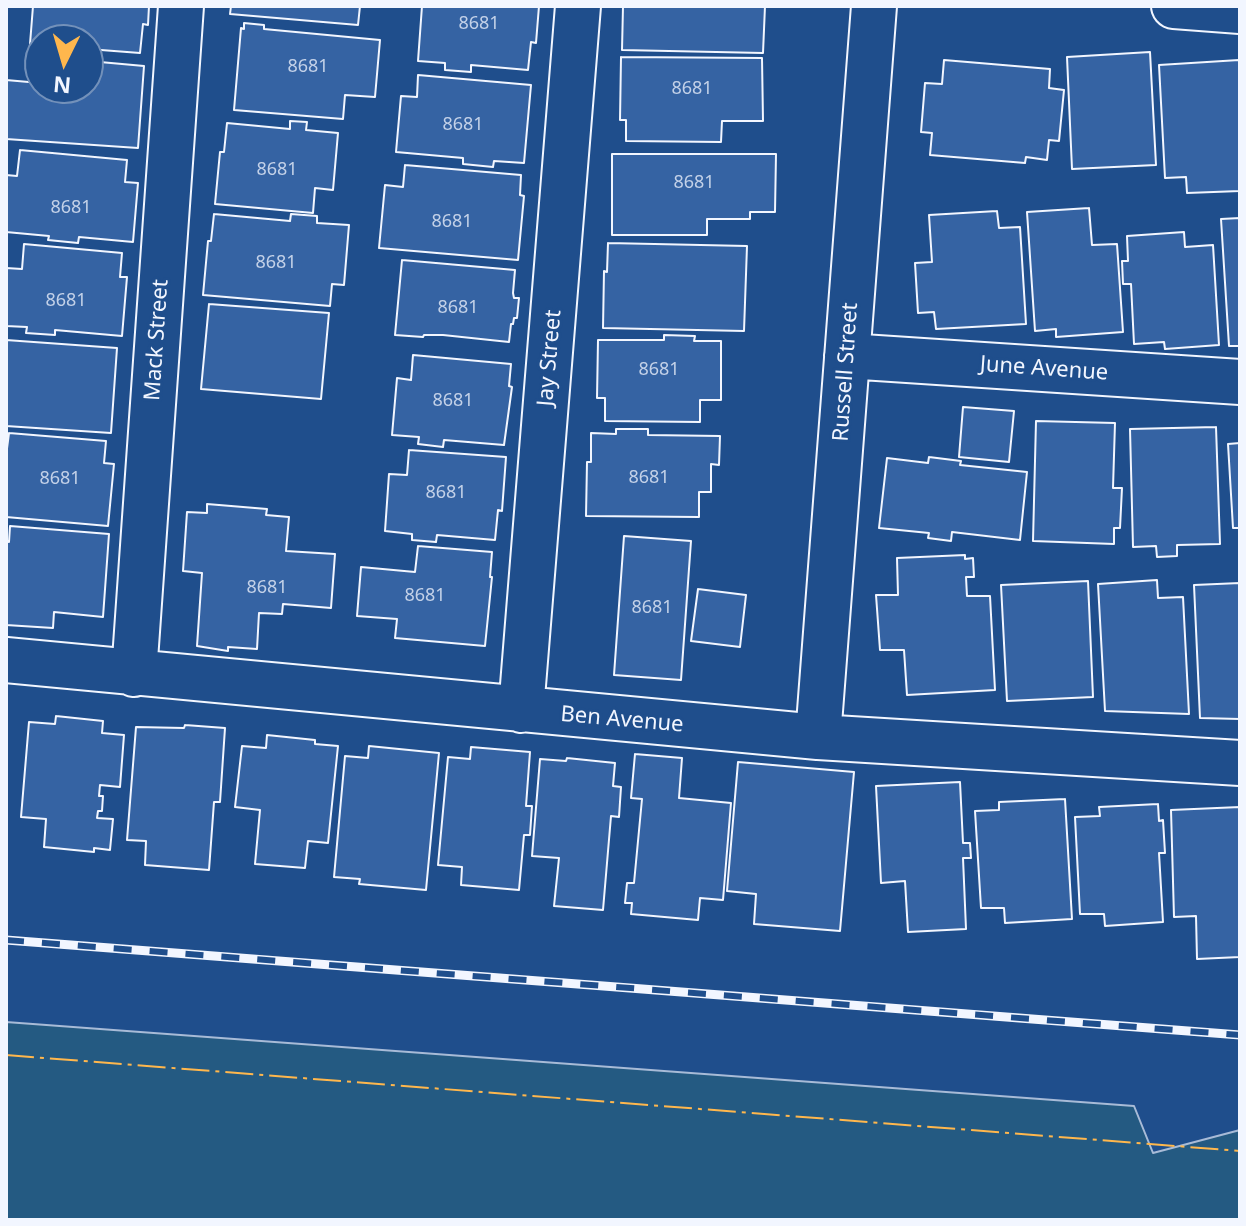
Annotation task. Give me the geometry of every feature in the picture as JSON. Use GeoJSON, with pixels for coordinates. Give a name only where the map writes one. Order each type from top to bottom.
{"type":"FeatureCollection","features":[{"type":"Feature","properties":{"kind":"street","name":"Mack Street"},"geometry":{"type":"LineString","coordinates":[[134,674],[181,6]]}},
{"type":"Feature","properties":{"kind":"street","name":"Jay Street"},"geometry":{"type":"LineString","coordinates":[[521,710],[578,6]]}},
{"type":"Feature","properties":{"kind":"street","name":"Russell Street"},"geometry":{"type":"LineString","coordinates":[[818,737],[874,6]]}},
{"type":"Feature","properties":{"kind":"street"},"geometry":{"type":"LineString","coordinates":[[1174,6],[1240,11]]}},
{"type":"Feature","properties":{"kind":"street","name":"June Avenue"},"geometry":{"type":"LineString","coordinates":[[847,356],[1240,382]]}},
{"type":"Feature","properties":{"kind":"street","name":"Ben Avenue"},"geometry":{"type":"LineString","coordinates":[[6,660],[818,737],[1240,763]]}},
{"type":"Feature","properties":{"kind":"shaded area"},"geometry":{"type":"Polygon","coordinates":[[[6,1022],[1134,1106],[1153,1153],[1240,1130],[1240,1220],[6,1220],[6,1022]]]}},
{"type":"Feature","properties":{"kind":"building"},"geometry":{"type":"Polygon","coordinates":[[[33,6],[149,6],[148,25],[143,24],[140,53],[104,50],[104,24],[32,24],[33,6]]]}},
{"type":"Feature","properties":{"kind":"building"},"geometry":{"type":"Polygon","coordinates":[[[231,6],[360,6],[358,25],[230,14],[231,6]]]}},
{"type":"Feature","properties":{"kind":"building"},"geometry":{"type":"Polygon","coordinates":[[[422,6],[539,6],[536,43],[531,42],[528,70],[471,65],[471,72],[445,70],[445,63],[418,61],[422,6]]]}},
{"type":"Feature","properties":{"kind":"building"},"geometry":{"type":"Polygon","coordinates":[[[623,6],[765,6],[763,53],[622,50],[623,6]]]}},
{"type":"Feature","properties":{"kind":"building"},"geometry":{"type":"Polygon","coordinates":[[[244,23],[264,25],[264,29],[380,40],[375,97],[345,95],[343,119],[234,110],[241,28],[244,29],[244,23]]]}},
{"type":"Feature","properties":{"kind":"building"},"geometry":{"type":"Polygon","coordinates":[[[1150,52],[1156,165],[1072,169],[1067,57],[1150,52]]]}},
{"type":"Feature","properties":{"kind":"building"},"geometry":{"type":"Polygon","coordinates":[[[621,57],[762,58],[763,121],[722,121],[721,142],[626,141],[626,120],[620,120],[621,57]]]}},
{"type":"Feature","properties":{"kind":"building"},"geometry":{"type":"Polygon","coordinates":[[[944,60],[1050,69],[1049,88],[1064,90],[1059,141],[1049,140],[1047,160],[1026,157],[1025,163],[930,155],[932,133],[921,132],[925,83],[942,84],[944,60]]]}},
{"type":"Feature","properties":{"kind":"building"},"geometry":{"type":"Polygon","coordinates":[[[1239,60],[1240,191],[1187,193],[1186,177],[1165,178],[1159,65],[1239,60]]]}},
{"type":"Feature","properties":{"kind":"building"},"geometry":{"type":"Polygon","coordinates":[[[104,62],[144,66],[138,148],[6,139],[6,80],[24,82],[24,104],[104,104],[104,62]]]}},
{"type":"Feature","properties":{"kind":"building"},"geometry":{"type":"Polygon","coordinates":[[[418,75],[531,85],[524,163],[494,161],[493,167],[463,164],[463,158],[396,152],[401,96],[417,97],[418,75]]]}},
{"type":"Feature","properties":{"kind":"building"},"geometry":{"type":"Polygon","coordinates":[[[290,121],[307,122],[306,130],[338,133],[333,190],[315,188],[313,213],[215,204],[220,152],[224,152],[227,123],[290,129],[290,121]]]}},
{"type":"Feature","properties":{"kind":"building"},"geometry":{"type":"Polygon","coordinates":[[[20,150],[127,160],[125,182],[138,183],[133,242],[79,237],[78,243],[48,240],[49,236],[6,232],[6,175],[17,176],[20,150]]]}},
{"type":"Feature","properties":{"kind":"building"},"geometry":{"type":"Polygon","coordinates":[[[612,154],[776,154],[775,212],[750,212],[750,219],[707,219],[707,235],[612,235],[612,154]]]}},
{"type":"Feature","properties":{"kind":"building"},"geometry":{"type":"Polygon","coordinates":[[[405,165],[521,175],[520,195],[524,196],[518,260],[379,248],[385,185],[403,187],[405,165]]]}},
{"type":"Feature","properties":{"kind":"building"},"geometry":{"type":"Polygon","coordinates":[[[1089,208],[1092,245],[1117,244],[1123,332],[1056,337],[1056,329],[1035,331],[1027,212],[1089,208]]]}},
{"type":"Feature","properties":{"kind":"building"},"geometry":{"type":"Polygon","coordinates":[[[997,211],[999,228],[1020,227],[1026,324],[936,329],[934,312],[918,313],[915,263],[932,262],[929,215],[997,211]]]}},
{"type":"Feature","properties":{"kind":"building"},"geometry":{"type":"Polygon","coordinates":[[[214,214],[290,221],[291,214],[317,216],[317,223],[349,225],[344,285],[332,284],[330,306],[203,295],[214,214]]]}},
{"type":"Feature","properties":{"kind":"building"},"geometry":{"type":"Polygon","coordinates":[[[1240,218],[1240,346],[1229,346],[1221,219],[1240,218]]]}},
{"type":"Feature","properties":{"kind":"building"},"geometry":{"type":"Polygon","coordinates":[[[1184,232],[1185,247],[1213,245],[1219,345],[1165,349],[1164,342],[1134,344],[1131,284],[1123,284],[1122,261],[1128,261],[1127,236],[1184,232]]]}},
{"type":"Feature","properties":{"kind":"building"},"geometry":{"type":"Polygon","coordinates":[[[608,243],[747,246],[744,331],[603,328],[608,243]]]}},
{"type":"Feature","properties":{"kind":"building"},"geometry":{"type":"Polygon","coordinates":[[[24,244],[122,253],[120,277],[127,277],[122,336],[55,330],[55,335],[26,333],[27,327],[6,326],[6,268],[22,269],[24,244]]]}},
{"type":"Feature","properties":{"kind":"building"},"geometry":{"type":"Polygon","coordinates":[[[402,260],[515,270],[513,293],[514,298],[519,298],[517,318],[511,324],[509,342],[443,335],[395,335],[402,260]]]}},
{"type":"Feature","properties":{"kind":"building"},"geometry":{"type":"Polygon","coordinates":[[[209,304],[329,313],[321,399],[201,389],[209,304]]]}},
{"type":"Feature","properties":{"kind":"building"},"geometry":{"type":"Polygon","coordinates":[[[664,335],[695,336],[694,341],[721,341],[721,400],[700,400],[700,422],[605,421],[605,398],[597,398],[598,340],[664,340],[664,335]]]}},
{"type":"Feature","properties":{"kind":"building"},"geometry":{"type":"Polygon","coordinates":[[[6,340],[117,348],[111,433],[6,426],[6,340]]]}},
{"type":"Feature","properties":{"kind":"building"},"geometry":{"type":"Polygon","coordinates":[[[413,355],[511,364],[509,386],[512,387],[504,445],[444,440],[443,447],[418,444],[419,437],[392,435],[397,378],[411,380],[413,355]]]}},
{"type":"Feature","properties":{"kind":"building"},"geometry":{"type":"Polygon","coordinates":[[[963,407],[1014,411],[1009,462],[959,457],[963,407]]]}},
{"type":"Feature","properties":{"kind":"building"},"geometry":{"type":"Polygon","coordinates":[[[1036,421],[1115,423],[1113,488],[1122,488],[1120,528],[1114,528],[1114,544],[1033,541],[1036,421]]]}},
{"type":"Feature","properties":{"kind":"building"},"geometry":{"type":"Polygon","coordinates":[[[1216,427],[1220,544],[1177,545],[1177,556],[1157,557],[1156,546],[1133,547],[1130,429],[1216,427]]]}},
{"type":"Feature","properties":{"kind":"building"},"geometry":{"type":"Polygon","coordinates":[[[616,429],[648,429],[648,435],[720,436],[719,465],[711,464],[711,492],[699,492],[699,517],[586,516],[591,433],[616,434],[616,429]]]}},
{"type":"Feature","properties":{"kind":"building"},"geometry":{"type":"Polygon","coordinates":[[[9,433],[106,441],[104,463],[114,464],[108,526],[6,517],[9,433]]]}},
{"type":"Feature","properties":{"kind":"building"},"geometry":{"type":"Polygon","coordinates":[[[1240,443],[1240,528],[1233,528],[1228,444],[1240,443]]]}},
{"type":"Feature","properties":{"kind":"building"},"geometry":{"type":"Polygon","coordinates":[[[409,450],[506,457],[502,511],[498,510],[495,540],[437,535],[436,542],[412,540],[412,534],[385,531],[389,474],[407,475],[409,450]]]}},
{"type":"Feature","properties":{"kind":"building"},"geometry":{"type":"Polygon","coordinates":[[[929,457],[961,461],[960,465],[1027,472],[1020,540],[952,532],[951,541],[928,538],[929,533],[879,528],[887,458],[928,463],[929,457]]]}},
{"type":"Feature","properties":{"kind":"building"},"geometry":{"type":"Polygon","coordinates":[[[207,504],[267,509],[266,515],[289,517],[286,551],[335,554],[331,608],[283,604],[282,614],[259,613],[257,649],[228,647],[228,651],[197,646],[202,573],[183,571],[187,512],[207,513],[207,504]]]}},
{"type":"Feature","properties":{"kind":"building"},"geometry":{"type":"Polygon","coordinates":[[[10,526],[109,534],[103,617],[54,612],[53,628],[6,625],[6,541],[9,542],[10,526]]]}},
{"type":"Feature","properties":{"kind":"building"},"geometry":{"type":"Polygon","coordinates":[[[624,536],[691,541],[681,680],[614,675],[624,536]]]}},
{"type":"Feature","properties":{"kind":"building"},"geometry":{"type":"Polygon","coordinates":[[[418,546],[492,552],[485,646],[395,638],[397,619],[357,616],[361,567],[415,572],[418,546]]]}},
{"type":"Feature","properties":{"kind":"building"},"geometry":{"type":"Polygon","coordinates":[[[965,555],[965,559],[973,558],[974,577],[966,577],[967,596],[990,596],[995,690],[907,695],[904,650],[880,650],[876,595],[898,595],[897,558],[965,555]]]}},
{"type":"Feature","properties":{"kind":"building"},"geometry":{"type":"Polygon","coordinates":[[[1157,580],[1158,598],[1183,597],[1189,714],[1105,711],[1098,584],[1157,580]]]}},
{"type":"Feature","properties":{"kind":"building"},"geometry":{"type":"Polygon","coordinates":[[[1088,581],[1093,697],[1007,701],[1001,585],[1088,581]]]}},
{"type":"Feature","properties":{"kind":"building"},"geometry":{"type":"Polygon","coordinates":[[[1240,583],[1240,719],[1200,718],[1194,585],[1240,583]]]}},
{"type":"Feature","properties":{"kind":"building"},"geometry":{"type":"Polygon","coordinates":[[[698,589],[746,595],[740,647],[691,641],[698,589]]]}},
{"type":"Feature","properties":{"kind":"building"},"geometry":{"type":"Polygon","coordinates":[[[56,716],[103,721],[102,733],[124,735],[120,787],[100,785],[102,811],[98,811],[97,818],[113,819],[110,850],[94,848],[94,852],[44,847],[46,819],[21,817],[29,722],[55,724],[56,716]]]}},
{"type":"Feature","properties":{"kind":"building"},"geometry":{"type":"Polygon","coordinates":[[[185,725],[225,728],[220,802],[214,802],[209,870],[145,865],[146,841],[127,840],[136,727],[184,728],[185,725]]]}},
{"type":"Feature","properties":{"kind":"building"},"geometry":{"type":"Polygon","coordinates":[[[267,735],[315,740],[315,744],[338,746],[328,843],[308,841],[305,868],[255,864],[260,810],[235,807],[242,746],[266,748],[267,735]]]}},
{"type":"Feature","properties":{"kind":"building"},"geometry":{"type":"Polygon","coordinates":[[[369,746],[439,753],[426,890],[359,884],[360,879],[334,877],[345,756],[368,758],[369,746]]]}},
{"type":"Feature","properties":{"kind":"building"},"geometry":{"type":"Polygon","coordinates":[[[471,747],[530,752],[526,806],[532,806],[530,835],[524,835],[519,890],[461,885],[462,867],[438,865],[448,757],[470,759],[471,747]]]}},
{"type":"Feature","properties":{"kind":"building"},"geometry":{"type":"Polygon","coordinates":[[[635,754],[682,758],[679,798],[731,803],[723,900],[700,898],[698,920],[631,914],[632,903],[625,903],[627,883],[634,883],[642,799],[631,798],[635,754]]]}},
{"type":"Feature","properties":{"kind":"building"},"geometry":{"type":"Polygon","coordinates":[[[567,758],[615,763],[613,786],[621,787],[619,817],[611,816],[603,910],[554,906],[559,858],[532,856],[540,759],[566,761],[567,758]]]}},
{"type":"Feature","properties":{"kind":"building"},"geometry":{"type":"Polygon","coordinates":[[[738,762],[854,772],[840,931],[754,924],[756,894],[727,891],[738,762]]]}},
{"type":"Feature","properties":{"kind":"building"},"geometry":{"type":"Polygon","coordinates":[[[960,782],[963,843],[970,843],[971,858],[963,858],[966,929],[908,932],[905,881],[881,883],[876,786],[960,782]]]}},
{"type":"Feature","properties":{"kind":"building"},"geometry":{"type":"Polygon","coordinates":[[[1065,799],[1072,919],[1005,923],[1004,908],[981,908],[975,811],[999,810],[999,802],[1065,799]]]}},
{"type":"Feature","properties":{"kind":"building"},"geometry":{"type":"Polygon","coordinates":[[[1158,804],[1159,821],[1163,820],[1165,853],[1159,853],[1163,922],[1105,926],[1104,914],[1080,914],[1075,817],[1100,816],[1099,807],[1158,804]]]}},
{"type":"Feature","properties":{"kind":"building"},"geometry":{"type":"Polygon","coordinates":[[[1240,807],[1240,957],[1197,959],[1196,916],[1174,917],[1171,810],[1240,807]]]}},
{"type":"Feature","properties":{"kind":"railway"},"geometry":{"type":"LineString","coordinates":[[6,940],[1240,1035]]}},
{"type":"Feature","properties":{"kind":"power"},"geometry":{"type":"LineString","coordinates":[[6,1055],[1240,1151]]}}]}
